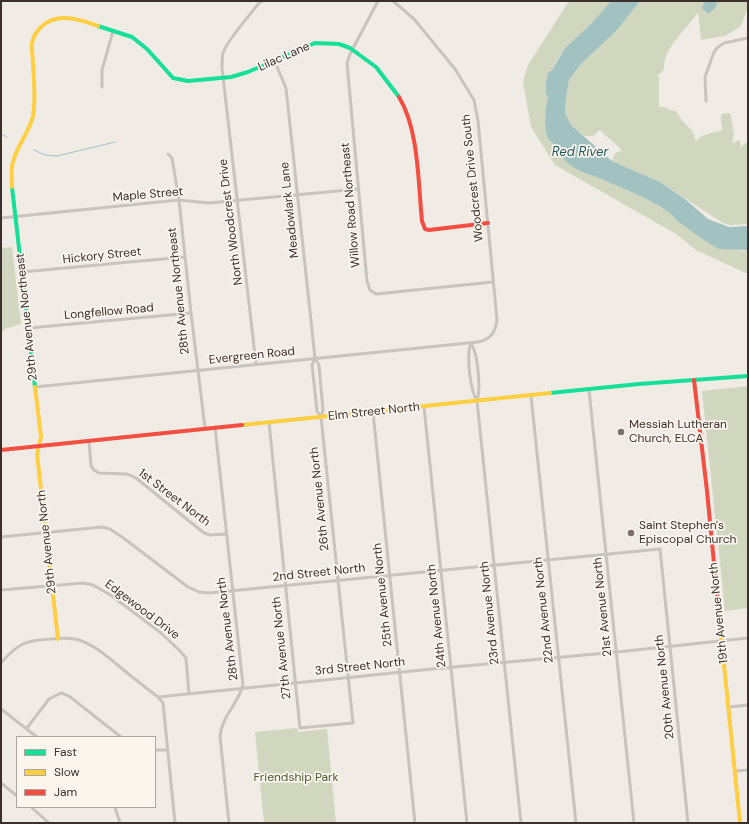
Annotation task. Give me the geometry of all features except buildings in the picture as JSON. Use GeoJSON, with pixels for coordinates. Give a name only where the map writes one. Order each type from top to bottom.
{"type":"FeatureCollection","features":[{"type":"Feature","properties":{"kind":"street","name":"North Woodcrest Drive"},"geometry":{"type":"LineString","coordinates":[[256,364],[222,56],[258,3],[264,1]]}},
{"type":"Feature","properties":{"kind":"street","name":"Willow Road Northeast"},"geometry":{"type":"LineString","coordinates":[[378,1],[347,63],[367,281],[370,290],[376,294],[492,282]]}},
{"type":"Feature","properties":{"kind":"street","name":"Woodcrest Drive South"},"geometry":{"type":"LineString","coordinates":[[393,1],[414,19],[433,42],[455,69],[474,100],[478,121],[492,282],[497,320],[496,327],[489,339],[471,343]]}},
{"type":"Feature","properties":{"kind":"street","name":"Lilac Lane"},"geometry":{"type":"LineString","coordinates":[[13,188],[11,163],[14,154],[30,127],[34,112],[32,42],[35,34],[46,23],[55,18],[77,19],[131,36],[140,43],[173,78],[188,81],[224,77],[248,72],[275,62],[315,43],[339,44],[353,50],[364,56],[376,67],[400,98],[409,117],[414,136],[422,221],[425,229],[429,230],[488,223]]}},
{"type":"Feature","properties":{"kind":"street"},"geometry":{"type":"LineString","coordinates":[[102,87],[102,70],[113,31]]}},
{"type":"Feature","properties":{"kind":"street"},"geometry":{"type":"LineString","coordinates":[[706,101],[705,77],[714,52],[724,43],[748,38]]}},
{"type":"Feature","properties":{"kind":"street","name":"Meadowlark Lane"},"geometry":{"type":"LineString","coordinates":[[275,62],[286,88],[315,358],[319,365],[324,410],[321,417]]}},
{"type":"Feature","properties":{"kind":"street","name":"28th Avenue Northeast"},"geometry":{"type":"LineString","coordinates":[[168,154],[172,158],[179,200],[184,257],[206,428]]}},
{"type":"Feature","properties":{"kind":"street","name":"29th Avenue Northeast"},"geometry":{"type":"LineString","coordinates":[[13,188],[41,437],[39,446]]}},
{"type":"Feature","properties":{"kind":"street","name":"Maple Street"},"geometry":{"type":"LineString","coordinates":[[1,218],[179,200],[210,202],[359,189]]}},
{"type":"Feature","properties":{"kind":"street","name":"Hickory Street"},"geometry":{"type":"LineString","coordinates":[[22,272],[184,257]]}},
{"type":"Feature","properties":{"kind":"street","name":"Longfellow Road"},"geometry":{"type":"LineString","coordinates":[[29,328],[191,313]]}},
{"type":"Feature","properties":{"kind":"street"},"geometry":{"type":"LineString","coordinates":[[471,343],[475,350],[479,394],[477,401]]}},
{"type":"Feature","properties":{"kind":"street"},"geometry":{"type":"LineString","coordinates":[[471,343],[468,350],[473,394],[477,401]]}},
{"type":"Feature","properties":{"kind":"street","name":"Evergreen Road"},"geometry":{"type":"LineString","coordinates":[[35,387],[471,343]]}},
{"type":"Feature","properties":{"kind":"street","name":"Meadowlark Lane"},"geometry":{"type":"LineString","coordinates":[[315,358],[312,365],[317,411],[321,417]]}},
{"type":"Feature","properties":{"kind":"street","name":"Elm Street North"},"geometry":{"type":"LineString","coordinates":[[1,450],[477,401],[748,376]]}},
{"type":"Feature","properties":{"kind":"street","name":"19th Avenue North"},"geometry":{"type":"LineString","coordinates":[[694,380],[705,468],[740,823]]}},
{"type":"Feature","properties":{"kind":"street","name":"21st Avenue North"},"geometry":{"type":"LineString","coordinates":[[589,390],[634,823]]}},
{"type":"Feature","properties":{"kind":"street","name":"22nd Avenue North"},"geometry":{"type":"LineString","coordinates":[[531,396],[576,823]]}},
{"type":"Feature","properties":{"kind":"street","name":"23rd Avenue North"},"geometry":{"type":"LineString","coordinates":[[477,401],[521,823]]}},
{"type":"Feature","properties":{"kind":"street","name":"24th Avenue North"},"geometry":{"type":"LineString","coordinates":[[424,407],[467,823]]}},
{"type":"Feature","properties":{"kind":"street","name":"25th Avenue North"},"geometry":{"type":"LineString","coordinates":[[373,412],[415,823]]}},
{"type":"Feature","properties":{"kind":"street","name":"26th Avenue North"},"geometry":{"type":"LineString","coordinates":[[300,728],[352,723],[321,417]]}},
{"type":"Feature","properties":{"kind":"street","name":"27th Avenue North"},"geometry":{"type":"LineString","coordinates":[[269,422],[300,728]]}},
{"type":"Feature","properties":{"kind":"street","name":"28th Avenue North"},"geometry":{"type":"LineString","coordinates":[[215,427],[243,685],[241,692],[220,727],[229,823]]}},
{"type":"Feature","properties":{"kind":"street","name":"1st Street North"},"geometry":{"type":"LineString","coordinates":[[89,441],[91,466],[94,470],[99,473],[127,474],[136,478],[204,533],[210,536],[226,534]]}},
{"type":"Feature","properties":{"kind":"street","name":"29th Avenue North"},"geometry":{"type":"LineString","coordinates":[[39,446],[38,454],[58,638]]}},
{"type":"Feature","properties":{"kind":"street","name":"2nd Street North"},"geometry":{"type":"LineString","coordinates":[[1,537],[102,527],[110,529],[188,587],[199,592],[209,593],[660,549]]}},
{"type":"Feature","properties":{"kind":"street","name":"20th Avenue North"},"geometry":{"type":"LineString","coordinates":[[660,549],[688,823]]}},
{"type":"Feature","properties":{"kind":"street","name":"Edgewood Drive"},"geometry":{"type":"LineString","coordinates":[[1,590],[83,583],[93,585],[112,596],[161,633],[180,650],[186,658],[190,694]]}},
{"type":"Feature","properties":{"kind":"street"},"geometry":{"type":"LineString","coordinates":[[1,663],[18,646],[29,641],[69,638],[97,648],[158,697],[163,703],[175,823]]}},
{"type":"Feature","properties":{"kind":"street","name":"3rd Street North"},"geometry":{"type":"LineString","coordinates":[[158,697],[748,638]]}},
{"type":"Feature","properties":{"kind":"street"},"geometry":{"type":"LineString","coordinates":[[27,728],[49,700],[61,693],[70,696],[120,736]]}},
{"type":"Feature","properties":{"kind":"street"},"geometry":{"type":"LineString","coordinates":[[729,707],[748,705]]}},
{"type":"Feature","properties":{"kind":"street"},"geometry":{"type":"LineString","coordinates":[[1,708],[36,736]]}},
{"type":"Feature","properties":{"kind":"street"},"geometry":{"type":"LineString","coordinates":[[156,750],[168,750]]}},
{"type":"Feature","properties":{"kind":"street"},"geometry":{"type":"LineString","coordinates":[[735,771],[748,770]]}},
{"type":"Feature","properties":{"kind":"street"},"geometry":{"type":"LineString","coordinates":[[1,783],[16,795]]}},
{"type":"Feature","properties":{"kind":"street"},"geometry":{"type":"LineString","coordinates":[[32,808],[49,823]]}},
{"type":"Feature","properties":{"kind":"street"},"geometry":{"type":"LineString","coordinates":[[116,808],[120,823]]}},
{"type":"Feature","properties":{"kind":"green space"},"geometry":{"type":"Polygon","coordinates":[[[569,1],[611,1],[592,23],[565,48],[552,70],[546,93],[548,98],[546,107],[546,124],[549,139],[561,156],[576,169],[625,189],[663,208],[676,220],[702,239],[741,251],[748,250],[748,274],[696,250],[676,234],[555,165],[531,127],[523,82],[528,65],[569,1]]]}},
{"type":"Feature","properties":{"kind":"green space"},"geometry":{"type":"Polygon","coordinates":[[[640,1],[748,1],[748,11],[746,12],[741,26],[725,36],[701,40],[698,12],[670,48],[664,63],[664,69],[660,74],[655,75],[659,76],[659,107],[666,107],[669,110],[676,111],[693,132],[696,142],[704,135],[722,130],[722,114],[729,113],[731,115],[734,135],[732,143],[740,140],[741,148],[744,144],[748,143],[748,224],[730,225],[723,223],[660,182],[612,161],[615,154],[622,151],[617,145],[600,130],[593,136],[584,136],[571,125],[565,113],[569,80],[580,65],[618,29],[640,1]]]}},
{"type":"Feature","properties":{"kind":"green space"},"geometry":{"type":"Polygon","coordinates":[[[12,247],[21,324],[5,329],[1,334],[1,248],[12,247]]]}},
{"type":"Feature","properties":{"kind":"green space"},"geometry":{"type":"Polygon","coordinates":[[[748,386],[748,608],[725,611],[702,391],[748,386]]]}},
{"type":"Feature","properties":{"kind":"green space","name":"Friendship Park"},"geometry":{"type":"Polygon","coordinates":[[[297,728],[298,732],[327,729],[336,823],[264,823],[255,732],[297,728]]]}},
{"type":"Feature","properties":{"kind":"water","name":"Red River"},"geometry":{"type":"Polygon","coordinates":[[[611,1],[640,1],[618,29],[580,65],[569,80],[565,113],[571,125],[612,161],[660,182],[685,199],[708,219],[729,227],[748,226],[748,250],[719,249],[702,239],[676,220],[663,208],[625,189],[576,169],[565,161],[549,139],[545,118],[548,98],[546,93],[546,82],[548,73],[552,70],[565,48],[592,23],[611,1]]]}},
{"type":"Feature","properties":{"kind":"water"},"geometry":{"type":"Polygon","coordinates":[[[705,1],[717,1],[716,7],[709,13],[702,8],[705,1]]]}},
{"type":"Feature","properties":{"kind":"waterway"},"geometry":{"type":"LineString","coordinates":[[1,134],[7,137]]}},
{"type":"Feature","properties":{"kind":"waterway"},"geometry":{"type":"LineString","coordinates":[[34,150],[45,155],[57,156],[115,142]]}},
{"type":"Feature","properties":{"kind":"traffic: fast"},"geometry":{"type":"LineString","coordinates":[[98,26],[132,37],[147,49],[173,78],[188,81],[231,77],[248,72],[315,43],[339,44],[350,48],[376,67],[399,97]]}},
{"type":"Feature","properties":{"kind":"traffic: fast"},"geometry":{"type":"LineString","coordinates":[[12,187],[35,387]]}},
{"type":"Feature","properties":{"kind":"traffic: fast"},"geometry":{"type":"LineString","coordinates":[[550,393],[639,384],[748,376]]}},
{"type":"Feature","properties":{"kind":"traffic: slow"},"geometry":{"type":"LineString","coordinates":[[12,187],[12,169],[14,159],[33,116],[34,90],[32,45],[35,35],[47,22],[61,18],[76,19],[98,26]]}},
{"type":"Feature","properties":{"kind":"traffic: slow"},"geometry":{"type":"LineString","coordinates":[[35,387],[41,437],[37,454],[58,639]]}},
{"type":"Feature","properties":{"kind":"traffic: slow"},"geometry":{"type":"LineString","coordinates":[[242,425],[550,393]]}},
{"type":"Feature","properties":{"kind":"traffic: slow"},"geometry":{"type":"LineString","coordinates":[[721,635],[740,823]]}},
{"type":"Feature","properties":{"kind":"traffic: jam"},"geometry":{"type":"LineString","coordinates":[[399,97],[406,110],[414,140],[422,221],[425,229],[429,230],[488,223]]}},
{"type":"Feature","properties":{"kind":"traffic: jam"},"geometry":{"type":"LineString","coordinates":[[694,380],[707,491],[721,635]]}},
{"type":"Feature","properties":{"kind":"traffic: jam"},"geometry":{"type":"LineString","coordinates":[[1,450],[242,425]]}},
{"type":"Feature","properties":{"kind":"place","name":"Messiah Lutheran Church, ELCA"},"geometry":{"type":"Point","coordinates":[621,432]}},
{"type":"Feature","properties":{"kind":"place","name":"Saint Stephen's Episcopal Church"},"geometry":{"type":"Point","coordinates":[631,533]}}]}
